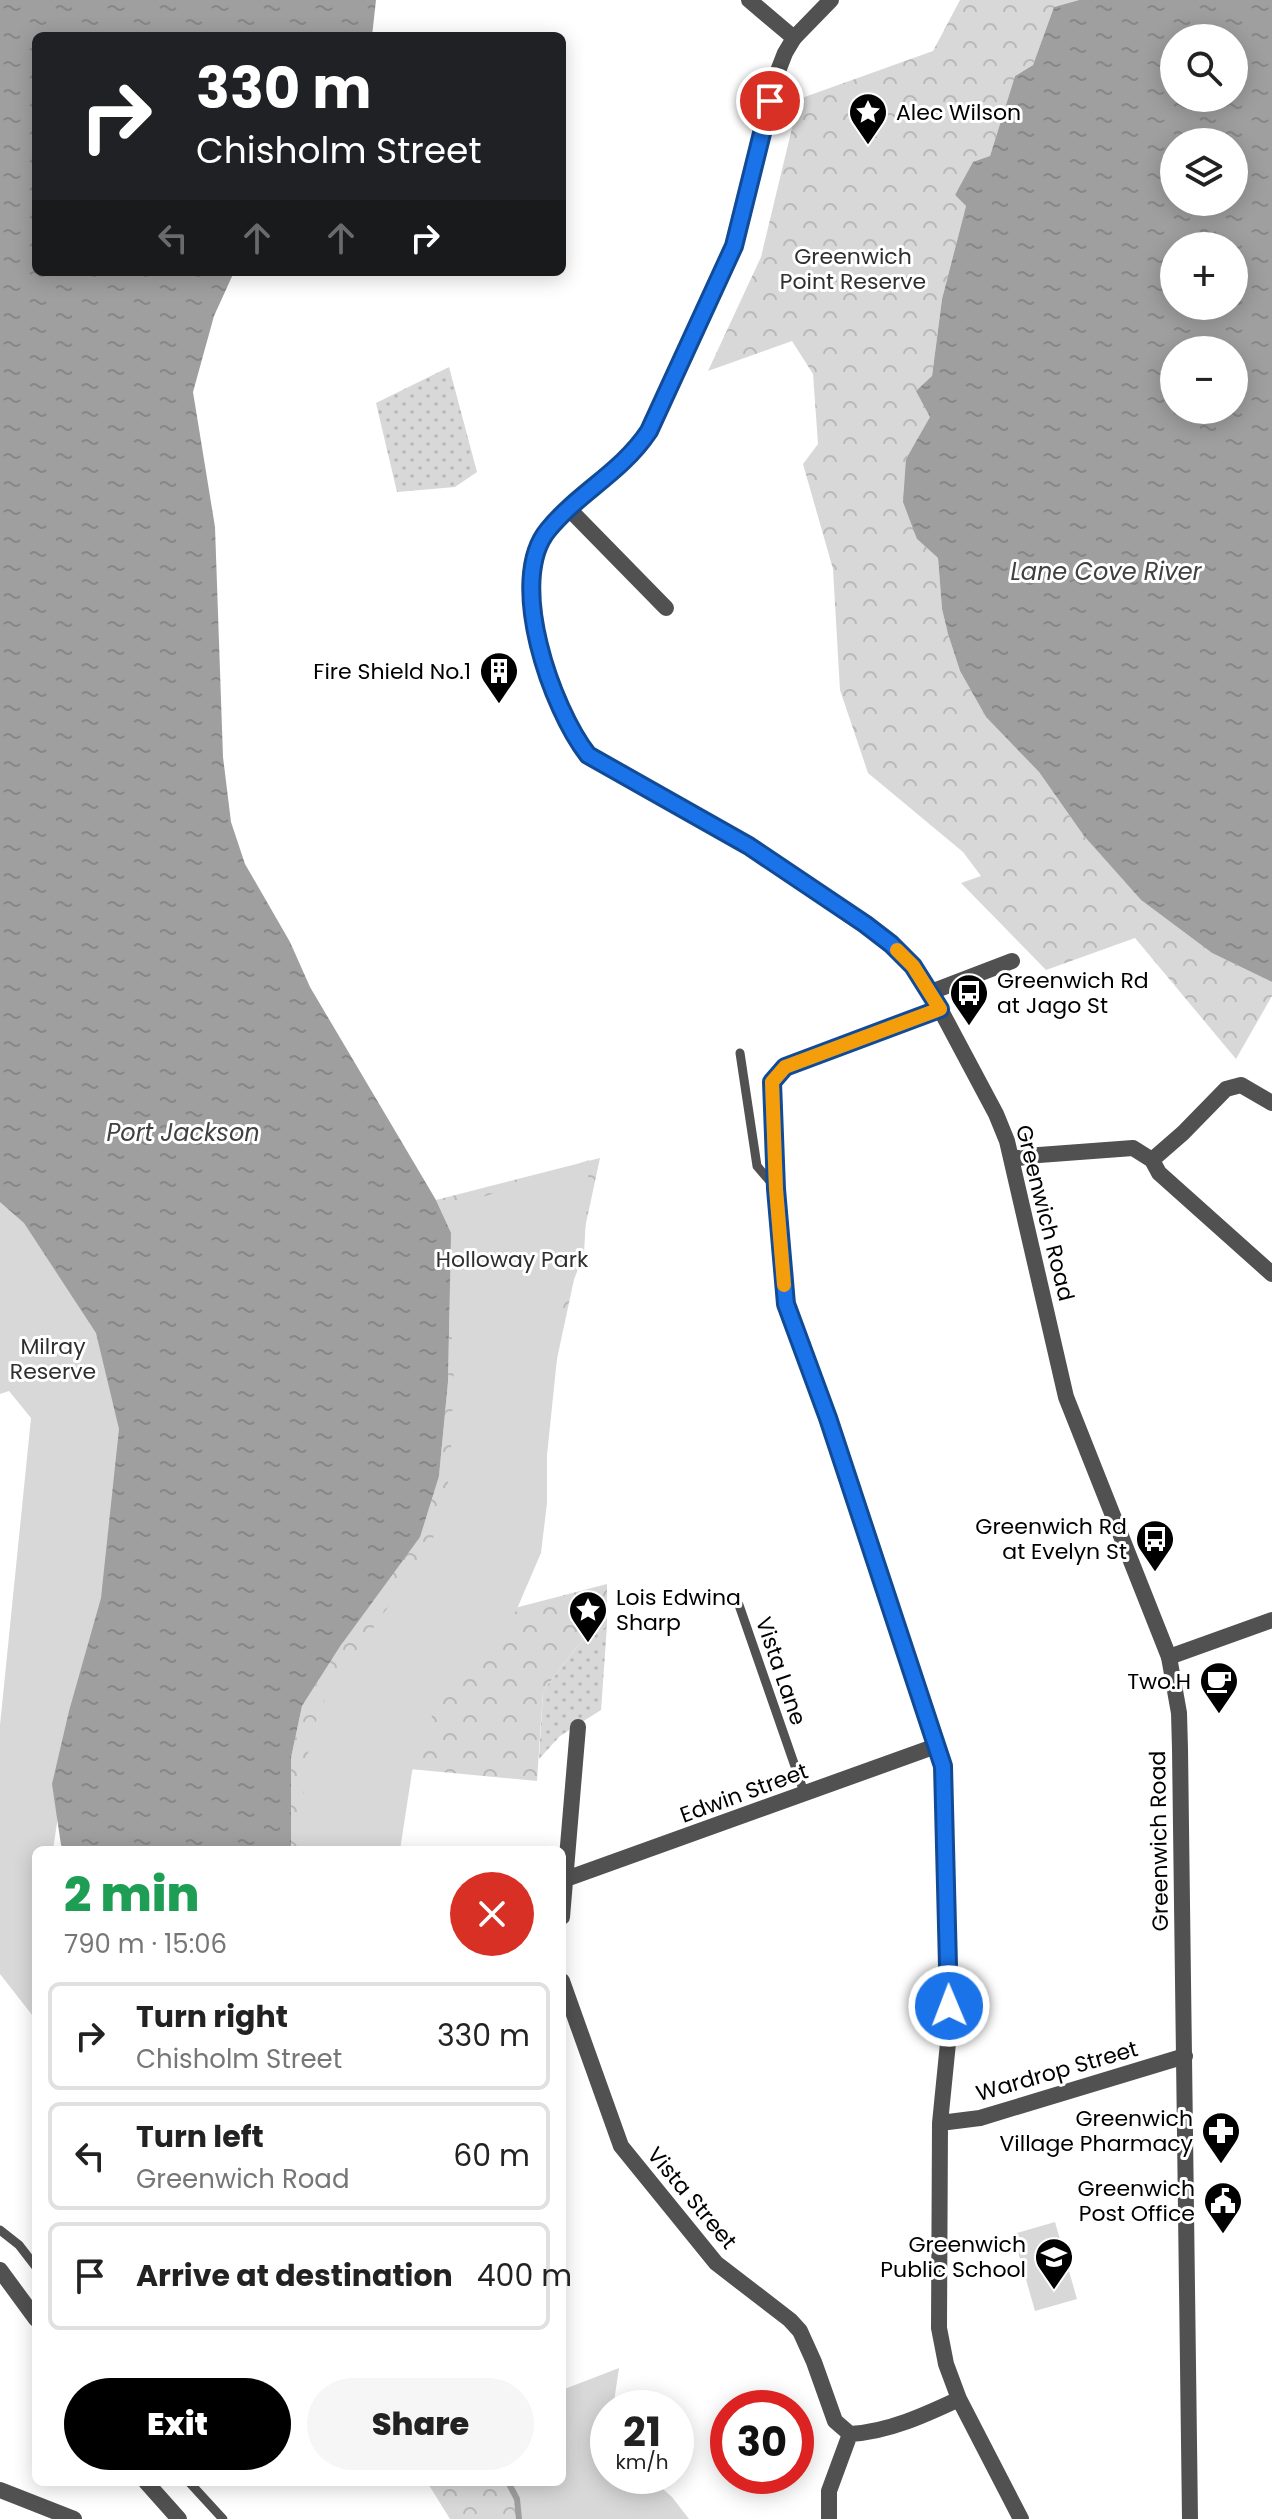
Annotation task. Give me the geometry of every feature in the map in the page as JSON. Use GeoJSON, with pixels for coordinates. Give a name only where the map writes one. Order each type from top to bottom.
{"type":"FeatureCollection","features":[{"type":"Feature","properties":{"kind":"street"},"geometry":{"type":"LineString","coordinates":[[749,0],[794,38]]}},
{"type":"Feature","properties":{"kind":"street","name":"Greenwich Road"},"geometry":{"type":"LineString","coordinates":[[831,0],[794,38],[785,53],[734,246],[649,431],[621,466],[568,508],[546,531],[536,548],[532,590],[537,644],[573,737],[588,755],[749,846],[865,924],[913,966],[931,992],[996,1114],[1012,1159],[1066,1397],[1169,1657],[1175,1685],[1180,1737],[1190,2519]]}},
{"type":"Feature","properties":{"kind":"street"},"geometry":{"type":"LineString","coordinates":[[568,508],[666,608]]}},
{"type":"Feature","properties":{"kind":"street"},"geometry":{"type":"LineString","coordinates":[[931,992],[1012,961]]}},
{"type":"Feature","properties":{"kind":"street"},"geometry":{"type":"LineString","coordinates":[[940,1009],[785,1067],[772,1082],[776,1189],[786,1304],[828,1418],[945,1777],[949,2033],[940,2123],[939,2328],[946,2364],[959,2399],[1021,2519]]}},
{"type":"Feature","properties":{"kind":"street"},"geometry":{"type":"LineString","coordinates":[[1152,1160],[1226,1089],[1241,1085],[1272,1103]]}},
{"type":"Feature","properties":{"kind":"street"},"geometry":{"type":"LineString","coordinates":[[1012,1159],[1133,1148],[1152,1160],[1159,1173],[1272,1274]]}},
{"type":"Feature","properties":{"kind":"street"},"geometry":{"type":"LineString","coordinates":[[1169,1657],[1272,1620]]}},
{"type":"Feature","properties":{"kind":"street"},"geometry":{"type":"LineString","coordinates":[[566,1879],[578,1727]]}},
{"type":"Feature","properties":{"kind":"street","name":"Edwin Street"},"geometry":{"type":"LineString","coordinates":[[566,1879],[936,1746]]}},
{"type":"Feature","properties":{"kind":"street","name":"Vista Street"},"geometry":{"type":"LineString","coordinates":[[566,1992],[621,2146],[716,2263],[800,2331],[835,2421],[850,2434]]}},
{"type":"Feature","properties":{"kind":"street","name":"Wardrop Street"},"geometry":{"type":"LineString","coordinates":[[940,2123],[980,2118],[1185,2056]]}},
{"type":"Feature","properties":{"kind":"street"},"geometry":{"type":"LineString","coordinates":[[0,2270],[32,2314]]}},
{"type":"Feature","properties":{"kind":"street"},"geometry":{"type":"LineString","coordinates":[[829,2519],[829,2491],[850,2434],[871,2433],[959,2399]]}},
{"type":"Feature","properties":{"kind":"street"},"geometry":{"type":"LineString","coordinates":[[150,2486],[179,2519]]}},
{"type":"Feature","properties":{"kind":"street"},"geometry":{"type":"LineString","coordinates":[[0,2490],[74,2519]]}},
{"type":"Feature","properties":{"kind":"lane"},"geometry":{"type":"LineString","coordinates":[[740,1053],[757,1166],[776,1189]]}},
{"type":"Feature","properties":{"kind":"lane","name":"Vista Lane"},"geometry":{"type":"LineString","coordinates":[[739,1605],[805,1795]]}},
{"type":"Feature","properties":{"kind":"lane"},"geometry":{"type":"LineString","coordinates":[[0,2230],[19,2245],[32,2262]]}},
{"type":"Feature","properties":{"kind":"lane"},"geometry":{"type":"LineString","coordinates":[[193,2486],[223,2519]]}},
{"type":"Feature","properties":{"kind":"green space","name":"Greenwich Point Reserve"},"geometry":{"type":"Polygon","coordinates":[[[960,0],[1079,0],[1054,7],[1033,65],[1015,76],[990,156],[964,181],[955,195],[966,206],[942,299],[932,376],[931,417],[906,459],[917,539],[938,558],[942,609],[948,634],[960,671],[986,717],[1039,772],[1084,836],[1141,900],[1212,953],[1272,982],[1272,996],[1236,1059],[1135,938],[1046,970],[961,883],[981,876],[963,852],[868,773],[840,690],[833,569],[803,464],[818,444],[813,374],[792,341],[708,371],[761,257],[799,99],[933,51],[960,0]]]}},
{"type":"Feature","properties":{"kind":"green space"},"geometry":{"type":"Polygon","coordinates":[[[449,367],[477,472],[455,487],[397,492],[376,403],[449,367]]]}},
{"type":"Feature","properties":{"kind":"green space","name":"Holloway Park"},"geometry":{"type":"Polygon","coordinates":[[[600,1158],[503,1611],[607,1584],[607,1626],[579,1644],[543,1691],[537,1781],[410,1769],[398,1846],[291,1846],[291,1758],[302,1706],[439,1476],[448,1382],[451,1233],[436,1200],[600,1158]]]}},
{"type":"Feature","properties":{"kind":"green space","name":"Holloway Park"},"geometry":{"type":"Polygon","coordinates":[[[589,1160],[584,1254],[562,1310],[547,1455],[547,1503],[541,1553],[516,1611],[448,1690],[424,1729],[412,1772],[401,1846],[297,1846],[310,1735],[328,1692],[431,1546],[450,1475],[454,1369],[443,1211],[589,1160]]]}},
{"type":"Feature","properties":{"kind":"green space","name":"Milray Reserve"},"geometry":{"type":"Polygon","coordinates":[[[0,1199],[84,1275],[134,1466],[121,1584],[66,1763],[54,1846],[32,1846],[32,2015],[0,1974],[0,1725],[31,1418],[9,1391],[0,1394],[0,1199]]]}},
{"type":"Feature","properties":{"kind":"green space"},"geometry":{"type":"Polygon","coordinates":[[[607,1626],[601,1710],[560,1736],[539,1759],[543,1691],[579,1644],[607,1626]]]}},
{"type":"Feature","properties":{"kind":"green space"},"geometry":{"type":"Polygon","coordinates":[[[1055,2222],[1077,2299],[1035,2311],[1013,2234],[1055,2222]]]}},
{"type":"Feature","properties":{"kind":"green space"},"geometry":{"type":"Polygon","coordinates":[[[619,2368],[616,2390],[590,2390],[590,2494],[669,2494],[689,2519],[525,2519],[522,2497],[516,2486],[566,2486],[566,2388],[619,2368]]]}},
{"type":"Feature","properties":{"kind":"green space"},"geometry":{"type":"Polygon","coordinates":[[[429,2486],[548,2486],[565,2519],[450,2519],[429,2486]]]}},
{"type":"Feature","properties":{"kind":"water","name":"Port Jackson"},"geometry":{"type":"Polygon","coordinates":[[[0,0],[376,0],[372,32],[32,32],[32,276],[232,276],[214,316],[193,392],[215,527],[223,757],[231,822],[245,864],[290,942],[310,987],[436,1200],[451,1233],[448,1382],[439,1476],[420,1537],[341,1645],[302,1706],[291,1758],[291,1846],[61,1845],[52,1784],[101,1598],[119,1429],[96,1333],[24,1223],[0,1202],[0,0]]]}},
{"type":"Feature","properties":{"kind":"water","name":"Lane Cove River"},"geometry":{"type":"Polygon","coordinates":[[[1079,0],[1272,0],[1272,982],[1212,953],[1141,900],[1084,836],[1039,772],[986,717],[960,671],[948,634],[942,609],[938,558],[917,539],[903,502],[906,459],[930,417],[916,391],[932,376],[942,299],[966,206],[955,195],[973,162],[990,156],[1015,76],[1033,65],[1054,7],[1079,0]]]}},
{"type":"Feature","properties":{"kind":"waterway"},"geometry":{"type":"LineString","coordinates":[[510,2486],[517,2499],[519,2519]]}},
{"type":"Feature","properties":{"kind":"slow traffic"},"geometry":{"type":"LineString","coordinates":[[784,1285],[772,1082],[785,1067],[940,1009],[913,966],[897,950]]}},
{"type":"Feature","properties":{"kind":"place","name":"Alec Wilson"},"geometry":{"type":"Point","coordinates":[868,146]}},
{"type":"Feature","properties":{"kind":"place","name":"Fire Shield No.1"},"geometry":{"type":"Point","coordinates":[499,705]}},
{"type":"Feature","properties":{"kind":"place","name":"Greenwich Rd at Jago St"},"geometry":{"type":"Point","coordinates":[969,1027]}},
{"type":"Feature","properties":{"kind":"place","name":"Greenwich Rd at Evelyn St"},"geometry":{"type":"Point","coordinates":[1155,1573]}},
{"type":"Feature","properties":{"kind":"place","name":"Lois Edwina Sharp"},"geometry":{"type":"Point","coordinates":[588,1644]}},
{"type":"Feature","properties":{"kind":"place","name":"Two.H"},"geometry":{"type":"Point","coordinates":[1219,1715]}},
{"type":"Feature","properties":{"kind":"place","name":"Greenwich Village Pharmacy"},"geometry":{"type":"Point","coordinates":[1221,2165]}},
{"type":"Feature","properties":{"kind":"place","name":"Greenwich Post Office"},"geometry":{"type":"Point","coordinates":[1223,2235]}},
{"type":"Feature","properties":{"kind":"place","name":"Greenwich Public School"},"geometry":{"type":"Point","coordinates":[1054,2291]}},
{"type":"Feature","properties":{"kind":"route"},"geometry":{"type":"LineString","coordinates":[[770,101],[734,246],[649,431],[621,466],[568,508],[546,531],[536,548],[533,613],[537,644],[563,717],[573,737],[588,755],[749,846],[865,924],[913,966],[940,1009],[785,1067],[772,1082],[776,1189],[786,1304],[828,1418],[943,1766],[949,2006]]}}]}
